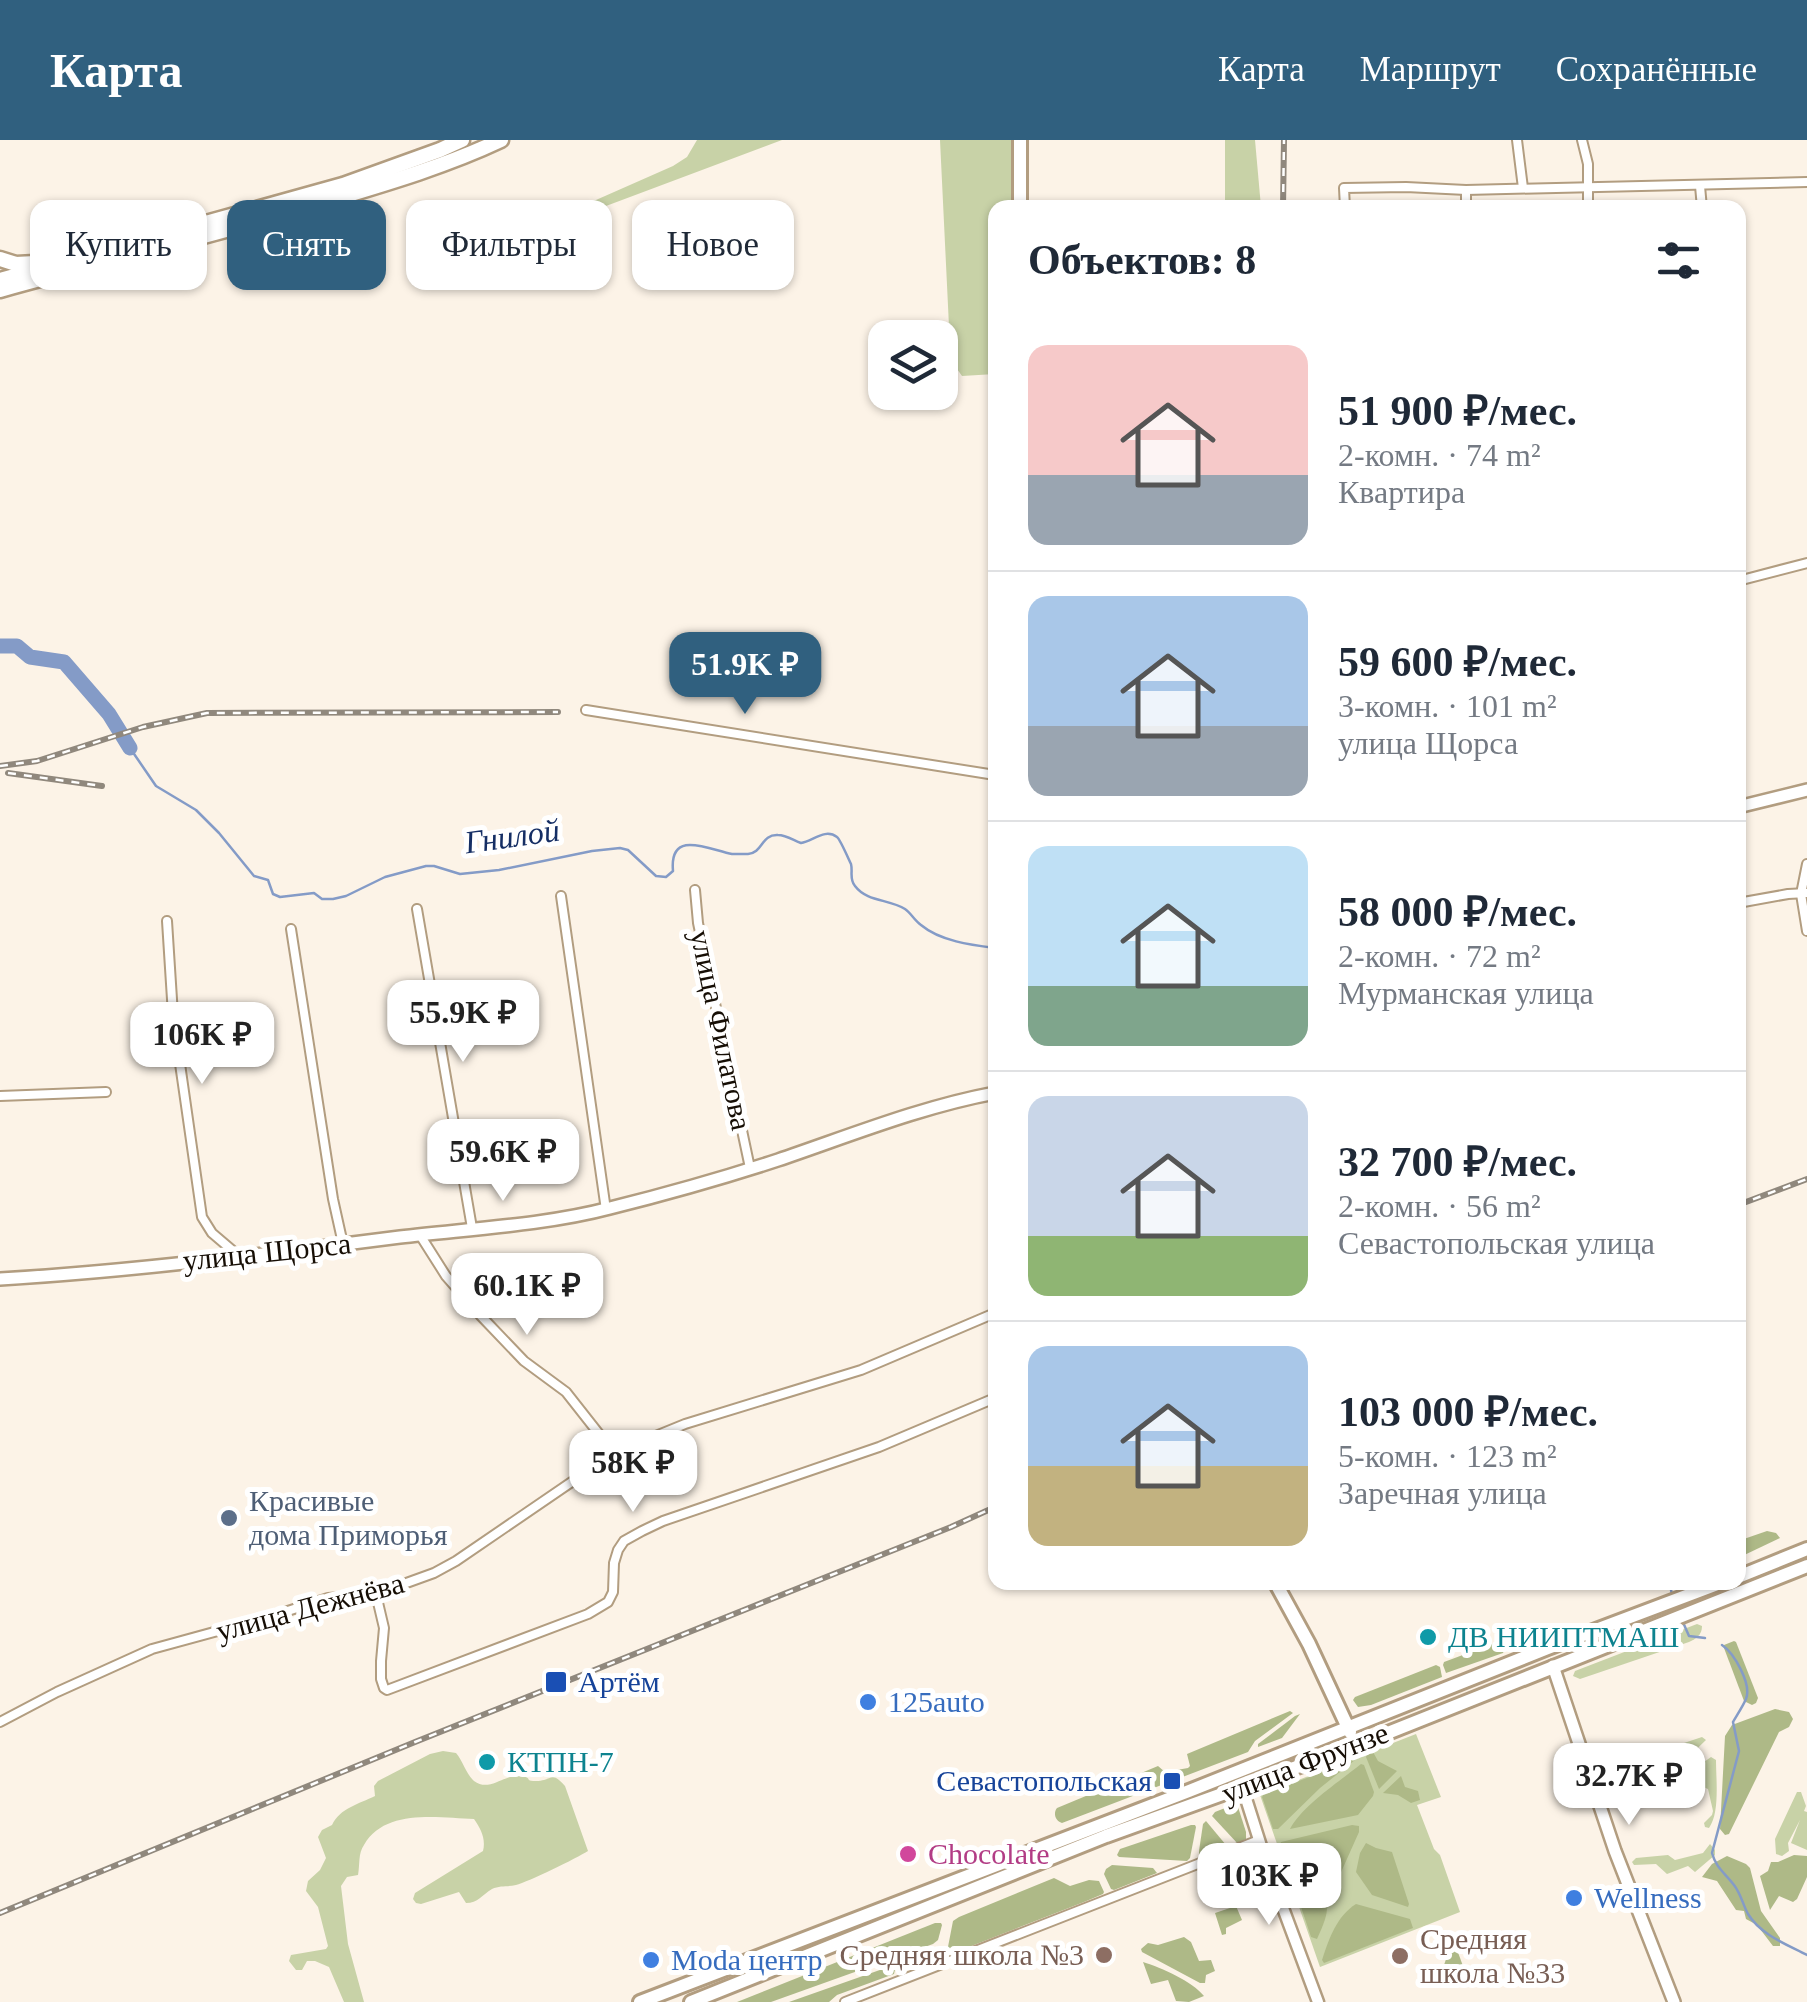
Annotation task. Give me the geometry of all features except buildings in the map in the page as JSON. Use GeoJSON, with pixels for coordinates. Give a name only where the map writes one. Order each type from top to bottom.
{"type":"FeatureCollection","features":[{"type":"Feature","properties":{"kind":"highway"},"geometry":{"type":"LineString","coordinates":[[207,222],[343,185],[462,140]]}},
{"type":"Feature","properties":{"kind":"highway"},"geometry":{"type":"LineString","coordinates":[[0,290],[247,226],[377,186],[501,140]]}},
{"type":"Feature","properties":{"kind":"highway"},"geometry":{"type":"LineString","coordinates":[[0,259],[30,263]]}},
{"type":"Feature","properties":{"kind":"highway"},"geometry":{"type":"LineString","coordinates":[[0,280],[30,271]]}},
{"type":"Feature","properties":{"kind":"main road"},"geometry":{"type":"LineString","coordinates":[[1020,140],[1020,200]]}},
{"type":"Feature","properties":{"kind":"main road"},"geometry":{"type":"LineString","coordinates":[[1746,805],[1807,790]]}},
{"type":"Feature","properties":{"kind":"main road","name":"улица Щорса"},"geometry":{"type":"LineString","coordinates":[[0,1279],[239,1256],[606,1210],[988,1094]]}},
{"type":"Feature","properties":{"kind":"main road"},"geometry":{"type":"LineString","coordinates":[[1746,1574],[1807,1549]]}},
{"type":"Feature","properties":{"kind":"main road","name":"улица Фрунзе"},"geometry":{"type":"LineString","coordinates":[[691,2002],[1106,1836],[1355,1746],[1807,1566]]}},
{"type":"Feature","properties":{"kind":"main road"},"geometry":{"type":"LineString","coordinates":[[1280,1590],[1355,1746]]}},
{"type":"Feature","properties":{"kind":"main road","name":"улица Фрунзе"},"geometry":{"type":"LineString","coordinates":[[640,2002],[1704,1590]]}},
{"type":"Feature","properties":{"kind":"main road"},"geometry":{"type":"LineString","coordinates":[[1545,1649],[1615,1852],[1674,2002]]}},
{"type":"Feature","properties":{"kind":"main road"},"geometry":{"type":"LineString","coordinates":[[1237,1771],[1242,1786]]}},
{"type":"Feature","properties":{"kind":"street"},"geometry":{"type":"LineString","coordinates":[[1517,140],[1524,188]]}},
{"type":"Feature","properties":{"kind":"street"},"geometry":{"type":"LineString","coordinates":[[1582,140],[1588,164],[1588,200]]}},
{"type":"Feature","properties":{"kind":"street"},"geometry":{"type":"LineString","coordinates":[[1345,200],[1344,188],[1466,190],[1807,182]]}},
{"type":"Feature","properties":{"kind":"street"},"geometry":{"type":"LineString","coordinates":[[1700,186],[1701,200]]}},
{"type":"Feature","properties":{"kind":"street"},"geometry":{"type":"LineString","coordinates":[[1466,190],[1466,200]]}},
{"type":"Feature","properties":{"kind":"street"},"geometry":{"type":"LineString","coordinates":[[1746,579],[1807,563]]}},
{"type":"Feature","properties":{"kind":"street"},"geometry":{"type":"LineString","coordinates":[[586,710],[988,774]]}},
{"type":"Feature","properties":{"kind":"street"},"geometry":{"type":"LineString","coordinates":[[1807,864],[1807,930]]}},
{"type":"Feature","properties":{"kind":"street","name":"улица Филатова"},"geometry":{"type":"LineString","coordinates":[[694,890],[750,1168]]}},
{"type":"Feature","properties":{"kind":"street"},"geometry":{"type":"LineString","coordinates":[[1746,902],[1804,894]]}},
{"type":"Feature","properties":{"kind":"street"},"geometry":{"type":"LineString","coordinates":[[561,896],[606,1210]]}},
{"type":"Feature","properties":{"kind":"street"},"geometry":{"type":"LineString","coordinates":[[417,908],[472,1228]]}},
{"type":"Feature","properties":{"kind":"street"},"geometry":{"type":"LineString","coordinates":[[167,921],[173,1015],[202,1217],[212,1233],[239,1256]]}},
{"type":"Feature","properties":{"kind":"street"},"geometry":{"type":"LineString","coordinates":[[291,929],[342,1244]]}},
{"type":"Feature","properties":{"kind":"street"},"geometry":{"type":"LineString","coordinates":[[0,1096],[106,1092]]}},
{"type":"Feature","properties":{"kind":"street"},"geometry":{"type":"LineString","coordinates":[[420,1235],[446,1276],[481,1316],[524,1361],[566,1392],[614,1453]]}},
{"type":"Feature","properties":{"kind":"street","name":"улица Дежнёва"},"geometry":{"type":"LineString","coordinates":[[0,1722],[152,1649],[328,1598],[376,1594],[434,1572],[614,1453],[685,1424],[861,1370],[988,1316]]}},
{"type":"Feature","properties":{"kind":"street"},"geometry":{"type":"LineString","coordinates":[[376,1594],[384,1628],[381,1679],[388,1690],[600,1608],[613,1592],[618,1550],[624,1541],[653,1526],[861,1454],[988,1401]]}},
{"type":"Feature","properties":{"kind":"street"},"geometry":{"type":"LineString","coordinates":[[1242,1786],[1318,2002]]}},
{"type":"Feature","properties":{"kind":"street"},"geometry":{"type":"LineString","coordinates":[[845,2002],[1259,1840]]}},
{"type":"Feature","properties":{"kind":"green space"},"geometry":{"type":"Polygon","coordinates":[[[697,140],[782,140],[612,204],[612,200],[596,200],[673,166],[687,157],[697,140]]]}},
{"type":"Feature","properties":{"kind":"green space"},"geometry":{"type":"Polygon","coordinates":[[[940,140],[1011,140],[1011,200],[988,200],[988,374],[962,376],[958,370],[958,320],[949,320],[940,140]]]}},
{"type":"Feature","properties":{"kind":"green space"},"geometry":{"type":"Polygon","coordinates":[[[1225,140],[1255,140],[1260,200],[1225,200],[1225,140]]]}},
{"type":"Feature","properties":{"kind":"green space"},"geometry":{"type":"Polygon","coordinates":[[[1767,1531],[1780,1538],[1746,1554],[1746,1538],[1767,1531]]]}},
{"type":"Feature","properties":{"kind":"green space"},"geometry":{"type":"Polygon","coordinates":[[[1697,1624],[1702,1626],[1701,1632],[1689,1642],[1580,1679],[1573,1676],[1575,1671],[1697,1624]]]}},
{"type":"Feature","properties":{"kind":"green space"},"geometry":{"type":"Polygon","coordinates":[[[1503,1640],[1507,1644],[1503,1653],[1446,1673],[1444,1662],[1503,1640]]]}},
{"type":"Feature","properties":{"kind":"green space"},"geometry":{"type":"Polygon","coordinates":[[[1734,1641],[1758,1698],[1752,1705],[1744,1701],[1724,1648],[1734,1641]]]}},
{"type":"Feature","properties":{"kind":"green space"},"geometry":{"type":"Polygon","coordinates":[[[1436,1665],[1442,1677],[1371,1705],[1358,1707],[1353,1700],[1355,1697],[1436,1665]]]}},
{"type":"Feature","properties":{"kind":"green space"},"geometry":{"type":"Polygon","coordinates":[[[1775,1709],[1789,1712],[1793,1719],[1789,1727],[1779,1732],[1729,1834],[1725,1835],[1720,1829],[1725,1736],[1732,1725],[1775,1709]]]}},
{"type":"Feature","properties":{"kind":"green space"},"geometry":{"type":"Polygon","coordinates":[[[1293,1713],[1255,1741],[1248,1752],[1062,1823],[1056,1819],[1057,1808],[1158,1766],[1165,1772],[1188,1768],[1187,1754],[1293,1713]]]}},
{"type":"Feature","properties":{"kind":"green space"},"geometry":{"type":"Polygon","coordinates":[[[1300,1714],[1282,1738],[1258,1747],[1258,1744],[1300,1714]]]}},
{"type":"Feature","properties":{"kind":"green space"},"geometry":{"type":"Polygon","coordinates":[[[1416,1734],[1441,1797],[1417,1805],[1460,1912],[1320,1967],[1260,1795],[1416,1734]]]}},
{"type":"Feature","properties":{"kind":"green space"},"geometry":{"type":"Polygon","coordinates":[[[1702,1737],[1706,1740],[1681,1764],[1655,1770],[1646,1762],[1609,1773],[1609,1768],[1702,1737]]]}},
{"type":"Feature","properties":{"kind":"green space"},"geometry":{"type":"Polygon","coordinates":[[[443,1751],[456,1753],[471,1778],[480,1784],[515,1776],[532,1781],[557,1778],[565,1786],[588,1851],[522,1883],[492,1889],[474,1902],[466,1903],[459,1892],[421,1904],[413,1899],[415,1893],[483,1851],[481,1830],[474,1819],[414,1818],[385,1825],[362,1848],[358,1875],[347,1877],[341,1886],[348,1944],[364,2002],[344,2002],[329,1967],[307,1961],[302,1970],[296,1970],[289,1961],[291,1955],[328,1946],[318,1907],[306,1891],[308,1881],[326,1858],[318,1837],[345,1810],[375,1796],[378,1781],[443,1751]]]}},
{"type":"Feature","properties":{"kind":"green space"},"geometry":{"type":"Polygon","coordinates":[[[1373,1752],[1378,1761],[1397,1771],[1379,1789],[1366,1757],[1373,1752]]]}},
{"type":"Feature","properties":{"kind":"green space"},"geometry":{"type":"Polygon","coordinates":[[[1711,1757],[1716,1760],[1717,1796],[1709,1828],[1704,1823],[1713,1811],[1708,1789],[1693,1790],[1686,1775],[1711,1757]]]}},
{"type":"Feature","properties":{"kind":"green space"},"geometry":{"type":"Polygon","coordinates":[[[1355,1760],[1278,1829],[1273,1829],[1264,1794],[1355,1760]]]}},
{"type":"Feature","properties":{"kind":"green space"},"geometry":{"type":"Polygon","coordinates":[[[1361,1764],[1374,1792],[1358,1815],[1290,1829],[1312,1803],[1361,1764]]]}},
{"type":"Feature","properties":{"kind":"green space"},"geometry":{"type":"Polygon","coordinates":[[[1401,1776],[1405,1787],[1418,1791],[1420,1800],[1411,1803],[1398,1795],[1383,1793],[1401,1776]]]}},
{"type":"Feature","properties":{"kind":"green space"},"geometry":{"type":"Polygon","coordinates":[[[1797,1792],[1801,1792],[1806,1806],[1807,1850],[1791,1843],[1800,1820],[1788,1843],[1789,1851],[1782,1856],[1776,1854],[1775,1839],[1797,1792]]]}},
{"type":"Feature","properties":{"kind":"green space"},"geometry":{"type":"Polygon","coordinates":[[[1235,1804],[1246,1832],[1246,1839],[1238,1844],[1212,1816],[1235,1804]]]}},
{"type":"Feature","properties":{"kind":"green space"},"geometry":{"type":"Polygon","coordinates":[[[1206,1821],[1226,1845],[1202,1856],[1199,1851],[1206,1821]]]}},
{"type":"Feature","properties":{"kind":"green space"},"geometry":{"type":"Polygon","coordinates":[[[1191,1825],[1196,1827],[1187,1861],[1117,1855],[1120,1849],[1191,1825]]]}},
{"type":"Feature","properties":{"kind":"green space"},"geometry":{"type":"Polygon","coordinates":[[[1359,1826],[1359,1832],[1338,1879],[1331,1882],[1304,1873],[1289,1875],[1279,1847],[1281,1842],[1359,1826]]]}},
{"type":"Feature","properties":{"kind":"green space"},"geometry":{"type":"Polygon","coordinates":[[[1366,1843],[1392,1852],[1408,1907],[1372,1895],[1356,1872],[1366,1843]]]}},
{"type":"Feature","properties":{"kind":"green space"},"geometry":{"type":"Polygon","coordinates":[[[1710,1844],[1715,1855],[1695,1872],[1688,1866],[1667,1874],[1656,1864],[1632,1862],[1636,1858],[1668,1855],[1675,1860],[1703,1853],[1710,1844]]]}},
{"type":"Feature","properties":{"kind":"green space"},"geometry":{"type":"Polygon","coordinates":[[[1794,1855],[1807,1856],[1807,1877],[1797,1899],[1793,1902],[1779,1896],[1770,1910],[1760,1876],[1768,1871],[1771,1862],[1794,1855]]]}},
{"type":"Feature","properties":{"kind":"green space"},"geometry":{"type":"Polygon","coordinates":[[[1727,1856],[1750,1868],[1761,1911],[1780,1938],[1780,1946],[1773,1946],[1757,1925],[1746,1919],[1744,1911],[1736,1910],[1717,1881],[1702,1877],[1712,1864],[1727,1856]]]}},
{"type":"Feature","properties":{"kind":"green space"},"geometry":{"type":"Polygon","coordinates":[[[1112,1865],[1153,1868],[1157,1873],[1114,1890],[1104,1874],[1112,1865]]]}},
{"type":"Feature","properties":{"kind":"green space"},"geometry":{"type":"Polygon","coordinates":[[[1054,1878],[1070,1886],[1099,1881],[1104,1892],[951,1954],[947,1952],[953,1921],[1054,1878]]]}},
{"type":"Feature","properties":{"kind":"green space"},"geometry":{"type":"Polygon","coordinates":[[[1303,1884],[1321,1894],[1327,1906],[1317,1939],[1311,1937],[1295,1889],[1303,1884]]]}},
{"type":"Feature","properties":{"kind":"green space"},"geometry":{"type":"Polygon","coordinates":[[[1356,1904],[1410,1919],[1413,1928],[1324,1963],[1334,1928],[1356,1904]]]}},
{"type":"Feature","properties":{"kind":"green space"},"geometry":{"type":"Polygon","coordinates":[[[1236,1906],[1242,1920],[1226,1928],[1222,1935],[1215,1913],[1236,1906]]]}},
{"type":"Feature","properties":{"kind":"green space"},"geometry":{"type":"Polygon","coordinates":[[[935,1923],[942,1925],[933,1944],[771,2002],[737,2002],[935,1923]]]}},
{"type":"Feature","properties":{"kind":"green space"},"geometry":{"type":"Polygon","coordinates":[[[1184,1937],[1191,1942],[1199,1961],[1211,1960],[1215,1971],[1206,1975],[1205,1983],[1141,1949],[1148,1943],[1158,1945],[1184,1937]]]}},
{"type":"Feature","properties":{"kind":"green space"},"geometry":{"type":"Polygon","coordinates":[[[1453,1939],[1463,1966],[1446,1974],[1444,1965],[1453,1939]]]}},
{"type":"Feature","properties":{"kind":"green space"},"geometry":{"type":"Polygon","coordinates":[[[1143,1962],[1184,1980],[1204,1996],[1189,2002],[1176,2001],[1168,1980],[1151,1984],[1143,1962]]]}},
{"type":"Feature","properties":{"kind":"green space"},"geometry":{"type":"Polygon","coordinates":[[[896,1965],[894,1974],[837,1995],[829,2002],[789,2002],[896,1965]]]}},
{"type":"Feature","properties":{"kind":"waterway","name":"Гнилой"},"geometry":{"type":"LineString","coordinates":[[0,646],[17,646],[30,657],[64,662],[109,714],[130,748]]}},
{"type":"Feature","properties":{"kind":"waterway","name":"Гнилой"},"geometry":{"type":"LineString","coordinates":[[130,748],[156,786],[196,810],[254,876],[268,880],[273,894],[280,897],[314,893],[322,899],[333,899],[385,877],[426,866],[460,874],[620,848],[628,850],[656,876],[666,877],[673,871],[677,850],[684,846],[748,854],[772,835],[801,843],[828,834],[840,842],[851,864],[852,881],[860,891],[905,909],[919,923],[946,939],[988,947]]}},
{"type":"Feature","properties":{"kind":"waterway","name":"Гнилой"},"geometry":{"type":"LineString","coordinates":[[1671,1590],[1672,1594]]}},
{"type":"Feature","properties":{"kind":"waterway","name":"Гнилой"},"geometry":{"type":"LineString","coordinates":[[1682,1620],[1689,1636],[1705,1638]]}},
{"type":"Feature","properties":{"kind":"waterway","name":"Гнилой"},"geometry":{"type":"LineString","coordinates":[[1722,1645],[1741,1669],[1747,1693],[1733,1722],[1739,1751],[1712,1853],[1753,1921],[1774,1938],[1807,1955]]}},
{"type":"Feature","properties":{"kind":"railway"},"geometry":{"type":"LineString","coordinates":[[1283,200],[1284,140]]}},
{"type":"Feature","properties":{"kind":"railway"},"geometry":{"type":"LineString","coordinates":[[0,766],[37,761],[143,727],[207,713],[558,712]]}},
{"type":"Feature","properties":{"kind":"railway"},"geometry":{"type":"LineString","coordinates":[[8,773],[102,786]]}},
{"type":"Feature","properties":{"kind":"railway"},"geometry":{"type":"LineString","coordinates":[[1746,1202],[1807,1179]]}},
{"type":"Feature","properties":{"kind":"railway"},"geometry":{"type":"LineString","coordinates":[[0,1913],[988,1510]]}},
{"type":"Feature","properties":{"kind":"place","name":"Красивые дома Приморья"},"geometry":{"type":"Point","coordinates":[229,1518]}},
{"type":"Feature","properties":{"kind":"place","name":"ДВ НИИПТМАШ"},"geometry":{"type":"Point","coordinates":[1428,1637]}},
{"type":"Feature","properties":{"kind":"place","name":"Артём"},"geometry":{"type":"Point","coordinates":[556,1682]}},
{"type":"Feature","properties":{"kind":"place","name":"125auto"},"geometry":{"type":"Point","coordinates":[868,1702]}},
{"type":"Feature","properties":{"kind":"place","name":"КТПН-7"},"geometry":{"type":"Point","coordinates":[487,1762]}},
{"type":"Feature","properties":{"kind":"place","name":"Севастопольская"},"geometry":{"type":"Point","coordinates":[1172,1781]}},
{"type":"Feature","properties":{"kind":"place","name":"Chocolate"},"geometry":{"type":"Point","coordinates":[908,1854]}},
{"type":"Feature","properties":{"kind":"place","name":"Wellness"},"geometry":{"type":"Point","coordinates":[1574,1898]}},
{"type":"Feature","properties":{"kind":"place","name":"Средняя школа №3"},"geometry":{"type":"Point","coordinates":[1104,1955]}},
{"type":"Feature","properties":{"kind":"place","name":"Средняя школа №33"},"geometry":{"type":"Point","coordinates":[1400,1956]}},
{"type":"Feature","properties":{"kind":"place","name":"Moda центр"},"geometry":{"type":"Point","coordinates":[651,1960]}}]}
